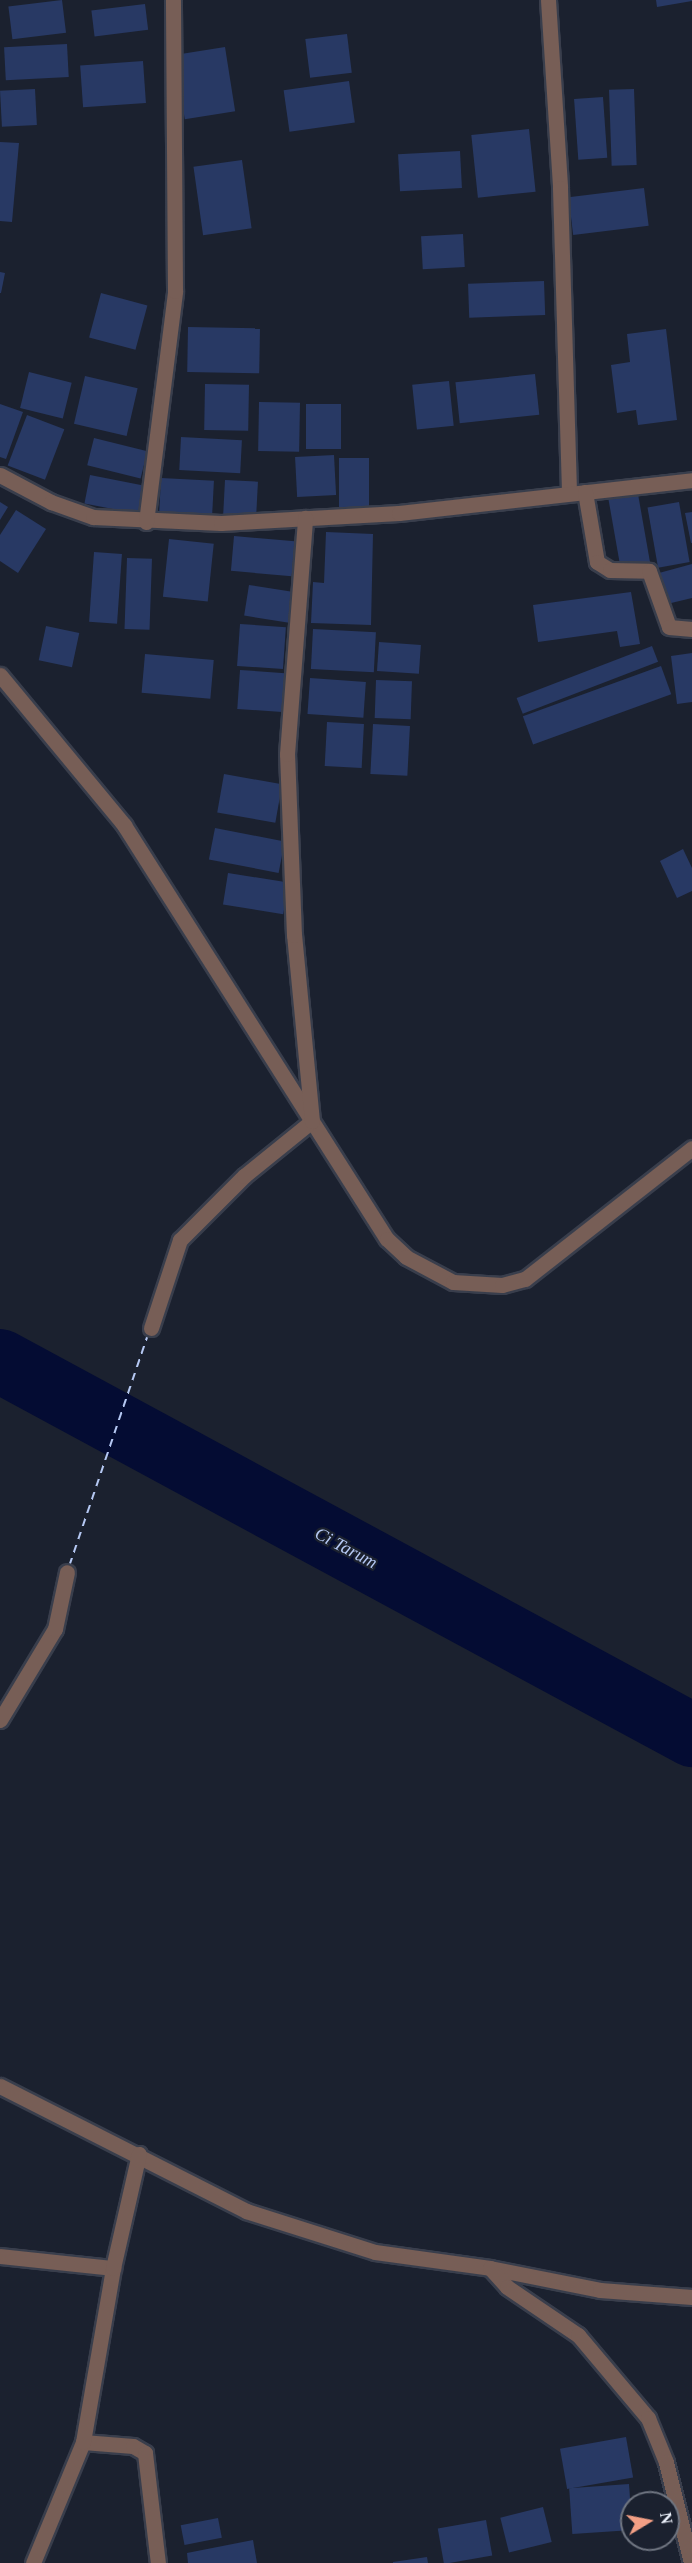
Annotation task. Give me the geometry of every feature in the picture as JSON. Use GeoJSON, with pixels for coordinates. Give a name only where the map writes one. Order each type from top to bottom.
{"type":"FeatureCollection","features":[{"type":"Feature","properties":{"kind":"street"},"geometry":{"type":"LineString","coordinates":[[146,522],[175,291],[173,0]]}},
{"type":"Feature","properties":{"kind":"street"},"geometry":{"type":"LineString","coordinates":[[548,0],[560,188],[569,493]]}},
{"type":"Feature","properties":{"kind":"street"},"geometry":{"type":"LineString","coordinates":[[0,475],[51,502],[93,517],[146,522],[221,524],[399,513],[692,480]]}},
{"type":"Feature","properties":{"kind":"street"},"geometry":{"type":"LineString","coordinates":[[585,492],[597,562],[610,570],[649,571],[669,627],[692,628]]}},
{"type":"Feature","properties":{"kind":"street"},"geometry":{"type":"LineString","coordinates":[[305,518],[287,754],[294,935],[312,1121]]}},
{"type":"Feature","properties":{"kind":"street"},"geometry":{"type":"LineString","coordinates":[[0,675],[124,825],[387,1239],[406,1257],[453,1282],[502,1285],[525,1279],[692,1148]]}},
{"type":"Feature","properties":{"kind":"street"},"geometry":{"type":"LineString","coordinates":[[151,1328],[180,1240],[244,1176],[312,1121]]}},
{"type":"Feature","properties":{"kind":"street"},"geometry":{"type":"LineString","coordinates":[[0,1720],[55,1629],[67,1572]]}},
{"type":"Feature","properties":{"kind":"street"},"geometry":{"type":"LineString","coordinates":[[0,2086],[139,2154],[246,2211],[375,2252],[490,2268],[600,2290],[692,2298]]}},
{"type":"Feature","properties":{"kind":"street"},"geometry":{"type":"LineString","coordinates":[[33,2563],[82,2442],[113,2268],[139,2154]]}},
{"type":"Feature","properties":{"kind":"street"},"geometry":{"type":"LineString","coordinates":[[0,2256],[113,2268]]}},
{"type":"Feature","properties":{"kind":"street"},"geometry":{"type":"LineString","coordinates":[[490,2268],[507,2287],[578,2335],[648,2418],[666,2462],[691,2563]]}},
{"type":"Feature","properties":{"kind":"street"},"geometry":{"type":"LineString","coordinates":[[82,2442],[133,2446],[145,2453],[158,2563]]}},
{"type":"Feature","properties":{"kind":"building"},"geometry":{"type":"Polygon","coordinates":[[[62,0],[66,33],[12,39],[8,7],[62,0]]]}},
{"type":"Feature","properties":{"kind":"building"},"geometry":{"type":"Polygon","coordinates":[[[656,0],[692,0],[692,1],[657,7],[656,0]]]}},
{"type":"Feature","properties":{"kind":"building"},"geometry":{"type":"Polygon","coordinates":[[[145,4],[148,30],[95,36],[91,11],[145,4]]]}},
{"type":"Feature","properties":{"kind":"building"},"geometry":{"type":"Polygon","coordinates":[[[347,34],[352,73],[310,78],[305,39],[347,34]]]}},
{"type":"Feature","properties":{"kind":"building"},"geometry":{"type":"Polygon","coordinates":[[[67,44],[69,77],[6,80],[4,47],[67,44]]]}},
{"type":"Feature","properties":{"kind":"building"},"geometry":{"type":"Polygon","coordinates":[[[225,47],[235,111],[185,119],[175,55],[225,47]]]}},
{"type":"Feature","properties":{"kind":"building"},"geometry":{"type":"Polygon","coordinates":[[[143,61],[146,103],[83,107],[80,65],[143,61]]]}},
{"type":"Feature","properties":{"kind":"building"},"geometry":{"type":"Polygon","coordinates":[[[349,81],[355,123],[289,132],[284,90],[349,81]]]}},
{"type":"Feature","properties":{"kind":"building"},"geometry":{"type":"Polygon","coordinates":[[[35,89],[37,125],[2,127],[0,91],[35,89]]]}},
{"type":"Feature","properties":{"kind":"building"},"geometry":{"type":"Polygon","coordinates":[[[634,89],[637,165],[612,166],[609,90],[634,89]]]}},
{"type":"Feature","properties":{"kind":"building"},"geometry":{"type":"Polygon","coordinates":[[[603,97],[607,158],[578,160],[574,99],[603,97]]]}},
{"type":"Feature","properties":{"kind":"building"},"geometry":{"type":"Polygon","coordinates":[[[529,129],[536,192],[478,198],[471,135],[529,129]]]}},
{"type":"Feature","properties":{"kind":"building"},"geometry":{"type":"Polygon","coordinates":[[[0,142],[19,143],[12,222],[0,221],[0,142]]]}},
{"type":"Feature","properties":{"kind":"building"},"geometry":{"type":"Polygon","coordinates":[[[460,151],[462,188],[400,191],[398,154],[460,151]]]}},
{"type":"Feature","properties":{"kind":"building"},"geometry":{"type":"Polygon","coordinates":[[[242,160],[252,228],[203,235],[193,167],[242,160]]]}},
{"type":"Feature","properties":{"kind":"building"},"geometry":{"type":"Polygon","coordinates":[[[644,188],[649,226],[573,235],[569,197],[644,188]]]}},
{"type":"Feature","properties":{"kind":"building"},"geometry":{"type":"Polygon","coordinates":[[[463,234],[465,267],[423,269],[421,236],[463,234]]]}},
{"type":"Feature","properties":{"kind":"building"},"geometry":{"type":"Polygon","coordinates":[[[0,272],[5,273],[1,293],[0,293],[0,272]]]}},
{"type":"Feature","properties":{"kind":"building"},"geometry":{"type":"Polygon","coordinates":[[[544,281],[545,315],[469,318],[468,284],[544,281]]]}},
{"type":"Feature","properties":{"kind":"building"},"geometry":{"type":"Polygon","coordinates":[[[101,293],[147,305],[135,350],[89,337],[101,293]]]}},
{"type":"Feature","properties":{"kind":"building"},"geometry":{"type":"Polygon","coordinates":[[[188,327],[260,328],[259,373],[187,372],[188,327]]]}},
{"type":"Feature","properties":{"kind":"building"},"geometry":{"type":"Polygon","coordinates":[[[666,329],[677,420],[638,425],[636,410],[617,413],[611,365],[630,362],[627,334],[666,329]]]}},
{"type":"Feature","properties":{"kind":"building"},"geometry":{"type":"Polygon","coordinates":[[[29,372],[72,383],[63,419],[20,408],[29,372]]]}},
{"type":"Feature","properties":{"kind":"building"},"geometry":{"type":"Polygon","coordinates":[[[535,374],[539,415],[460,423],[455,382],[535,374]]]}},
{"type":"Feature","properties":{"kind":"building"},"geometry":{"type":"Polygon","coordinates":[[[85,376],[138,388],[127,436],[74,424],[85,376]]]}},
{"type":"Feature","properties":{"kind":"building"},"geometry":{"type":"Polygon","coordinates":[[[449,381],[454,426],[417,430],[412,385],[449,381]]]}},
{"type":"Feature","properties":{"kind":"building"},"geometry":{"type":"Polygon","coordinates":[[[205,384],[249,385],[248,431],[204,430],[205,384]]]}},
{"type":"Feature","properties":{"kind":"building"},"geometry":{"type":"Polygon","coordinates":[[[259,402],[300,403],[299,452],[258,451],[259,402]]]}},
{"type":"Feature","properties":{"kind":"building"},"geometry":{"type":"Polygon","coordinates":[[[0,404],[23,412],[6,459],[0,457],[0,404]]]}},
{"type":"Feature","properties":{"kind":"building"},"geometry":{"type":"Polygon","coordinates":[[[306,404],[341,404],[341,449],[306,449],[306,404]]]}},
{"type":"Feature","properties":{"kind":"building"},"geometry":{"type":"Polygon","coordinates":[[[27,415],[64,429],[45,480],[8,465],[27,415]]]}},
{"type":"Feature","properties":{"kind":"building"},"geometry":{"type":"Polygon","coordinates":[[[181,437],[242,440],[240,473],[179,470],[181,437]]]}},
{"type":"Feature","properties":{"kind":"building"},"geometry":{"type":"Polygon","coordinates":[[[94,438],[147,451],[141,478],[87,465],[94,438]]]}},
{"type":"Feature","properties":{"kind":"building"},"geometry":{"type":"Polygon","coordinates":[[[334,455],[336,495],[297,497],[295,457],[334,455]]]}},
{"type":"Feature","properties":{"kind":"building"},"geometry":{"type":"Polygon","coordinates":[[[339,458],[369,458],[369,514],[339,514],[339,458]]]}},
{"type":"Feature","properties":{"kind":"building"},"geometry":{"type":"Polygon","coordinates":[[[90,475],[146,486],[140,514],[84,503],[90,475]]]}},
{"type":"Feature","properties":{"kind":"building"},"geometry":{"type":"Polygon","coordinates":[[[161,478],[214,481],[212,516],[159,513],[161,478]]]}},
{"type":"Feature","properties":{"kind":"building"},"geometry":{"type":"Polygon","coordinates":[[[225,480],[258,482],[256,520],[223,518],[225,480]]]}},
{"type":"Feature","properties":{"kind":"building"},"geometry":{"type":"Polygon","coordinates":[[[638,494],[650,562],[620,567],[608,499],[638,494]]]}},
{"type":"Feature","properties":{"kind":"building"},"geometry":{"type":"Polygon","coordinates":[[[0,502],[8,507],[0,520],[0,502]]]}},
{"type":"Feature","properties":{"kind":"building"},"geometry":{"type":"Polygon","coordinates":[[[679,502],[690,562],[658,568],[647,508],[679,502]]]}},
{"type":"Feature","properties":{"kind":"building"},"geometry":{"type":"Polygon","coordinates":[[[16,510],[46,529],[18,573],[0,561],[0,535],[16,510]]]}},
{"type":"Feature","properties":{"kind":"building"},"geometry":{"type":"Polygon","coordinates":[[[692,512],[692,543],[691,543],[685,513],[692,512]]]}},
{"type":"Feature","properties":{"kind":"building"},"geometry":{"type":"Polygon","coordinates":[[[326,532],[373,534],[371,625],[311,623],[313,582],[324,583],[326,532]]]}},
{"type":"Feature","properties":{"kind":"building"},"geometry":{"type":"Polygon","coordinates":[[[234,536],[295,541],[292,576],[231,571],[234,536]]]}},
{"type":"Feature","properties":{"kind":"building"},"geometry":{"type":"Polygon","coordinates":[[[169,539],[214,544],[208,601],[163,597],[169,539]]]}},
{"type":"Feature","properties":{"kind":"building"},"geometry":{"type":"Polygon","coordinates":[[[94,552],[122,554],[117,624],[89,622],[94,552]]]}},
{"type":"Feature","properties":{"kind":"building"},"geometry":{"type":"Polygon","coordinates":[[[127,558],[152,559],[150,630],[125,629],[127,558]]]}},
{"type":"Feature","properties":{"kind":"building"},"geometry":{"type":"Polygon","coordinates":[[[692,564],[692,598],[667,604],[659,573],[692,564]]]}},
{"type":"Feature","properties":{"kind":"building"},"geometry":{"type":"Polygon","coordinates":[[[249,585],[295,592],[291,623],[244,616],[249,585]]]}},
{"type":"Feature","properties":{"kind":"building"},"geometry":{"type":"Polygon","coordinates":[[[631,592],[640,644],[620,647],[617,631],[538,642],[533,605],[631,592]]]}},
{"type":"Feature","properties":{"kind":"building"},"geometry":{"type":"Polygon","coordinates":[[[240,624],[286,627],[283,669],[237,666],[240,624]]]}},
{"type":"Feature","properties":{"kind":"building"},"geometry":{"type":"Polygon","coordinates":[[[46,626],[79,633],[72,667],[39,660],[46,626]]]}},
{"type":"Feature","properties":{"kind":"building"},"geometry":{"type":"Polygon","coordinates":[[[313,629],[376,632],[374,672],[311,669],[313,629]]]}},
{"type":"Feature","properties":{"kind":"building"},"geometry":{"type":"Polygon","coordinates":[[[379,642],[421,645],[419,674],[377,671],[379,642]]]}},
{"type":"Feature","properties":{"kind":"building"},"geometry":{"type":"Polygon","coordinates":[[[652,646],[658,662],[523,714],[517,698],[652,646]]]}},
{"type":"Feature","properties":{"kind":"building"},"geometry":{"type":"Polygon","coordinates":[[[692,653],[692,702],[677,704],[671,656],[692,653]]]}},
{"type":"Feature","properties":{"kind":"building"},"geometry":{"type":"Polygon","coordinates":[[[145,654],[214,660],[210,699],[142,693],[145,654]]]}},
{"type":"Feature","properties":{"kind":"building"},"geometry":{"type":"Polygon","coordinates":[[[661,666],[671,694],[533,744],[523,716],[661,666]]]}},
{"type":"Feature","properties":{"kind":"building"},"geometry":{"type":"Polygon","coordinates":[[[240,670],[285,673],[282,712],[237,709],[240,670]]]}},
{"type":"Feature","properties":{"kind":"building"},"geometry":{"type":"Polygon","coordinates":[[[310,678],[366,682],[363,718],[307,714],[310,678]]]}},
{"type":"Feature","properties":{"kind":"building"},"geometry":{"type":"Polygon","coordinates":[[[376,680],[412,681],[411,719],[375,718],[376,680]]]}},
{"type":"Feature","properties":{"kind":"building"},"geometry":{"type":"Polygon","coordinates":[[[327,722],[364,724],[362,768],[325,766],[327,722]]]}},
{"type":"Feature","properties":{"kind":"building"},"geometry":{"type":"Polygon","coordinates":[[[373,724],[410,726],[407,776],[370,774],[373,724]]]}},
{"type":"Feature","properties":{"kind":"building"},"geometry":{"type":"Polygon","coordinates":[[[224,774],[282,784],[275,823],[217,812],[224,774]]]}},
{"type":"Feature","properties":{"kind":"building"},"geometry":{"type":"Polygon","coordinates":[[[215,828],[285,842],[279,873],[209,859],[215,828]]]}},
{"type":"Feature","properties":{"kind":"building"},"geometry":{"type":"Polygon","coordinates":[[[683,849],[692,868],[692,891],[677,898],[660,861],[683,849]]]}},
{"type":"Feature","properties":{"kind":"building"},"geometry":{"type":"Polygon","coordinates":[[[228,873],[288,883],[283,914],[223,905],[228,873]]]}},
{"type":"Feature","properties":{"kind":"building"},"geometry":{"type":"Polygon","coordinates":[[[626,2437],[633,2477],[567,2489],[560,2449],[626,2437]]]}},
{"type":"Feature","properties":{"kind":"building"},"geometry":{"type":"Polygon","coordinates":[[[629,2484],[629,2491],[620,2491],[620,2531],[572,2534],[569,2488],[629,2484]]]}},
{"type":"Feature","properties":{"kind":"building"},"geometry":{"type":"Polygon","coordinates":[[[543,2507],[552,2542],[509,2553],[500,2518],[543,2507]]]}},
{"type":"Feature","properties":{"kind":"building"},"geometry":{"type":"Polygon","coordinates":[[[218,2518],[222,2538],[185,2545],[181,2525],[218,2518]]]}},
{"type":"Feature","properties":{"kind":"building"},"geometry":{"type":"Polygon","coordinates":[[[486,2520],[492,2555],[444,2563],[438,2529],[486,2520]]]}},
{"type":"Feature","properties":{"kind":"building"},"geometry":{"type":"Polygon","coordinates":[[[253,2540],[257,2563],[188,2563],[187,2553],[253,2540]]]}},
{"type":"Feature","properties":{"kind":"building"},"geometry":{"type":"Polygon","coordinates":[[[427,2557],[428,2563],[393,2563],[393,2562],[427,2557]]]}},
{"type":"Feature","properties":{"kind":"waterway","name":"Ci Tarum"},"geometry":{"type":"LineString","coordinates":[[0,1361],[692,1735]]}},
{"type":"Feature","properties":{"kind":"ferry route"},"geometry":{"type":"LineString","coordinates":[[69,1566],[148,1334]]}}]}
